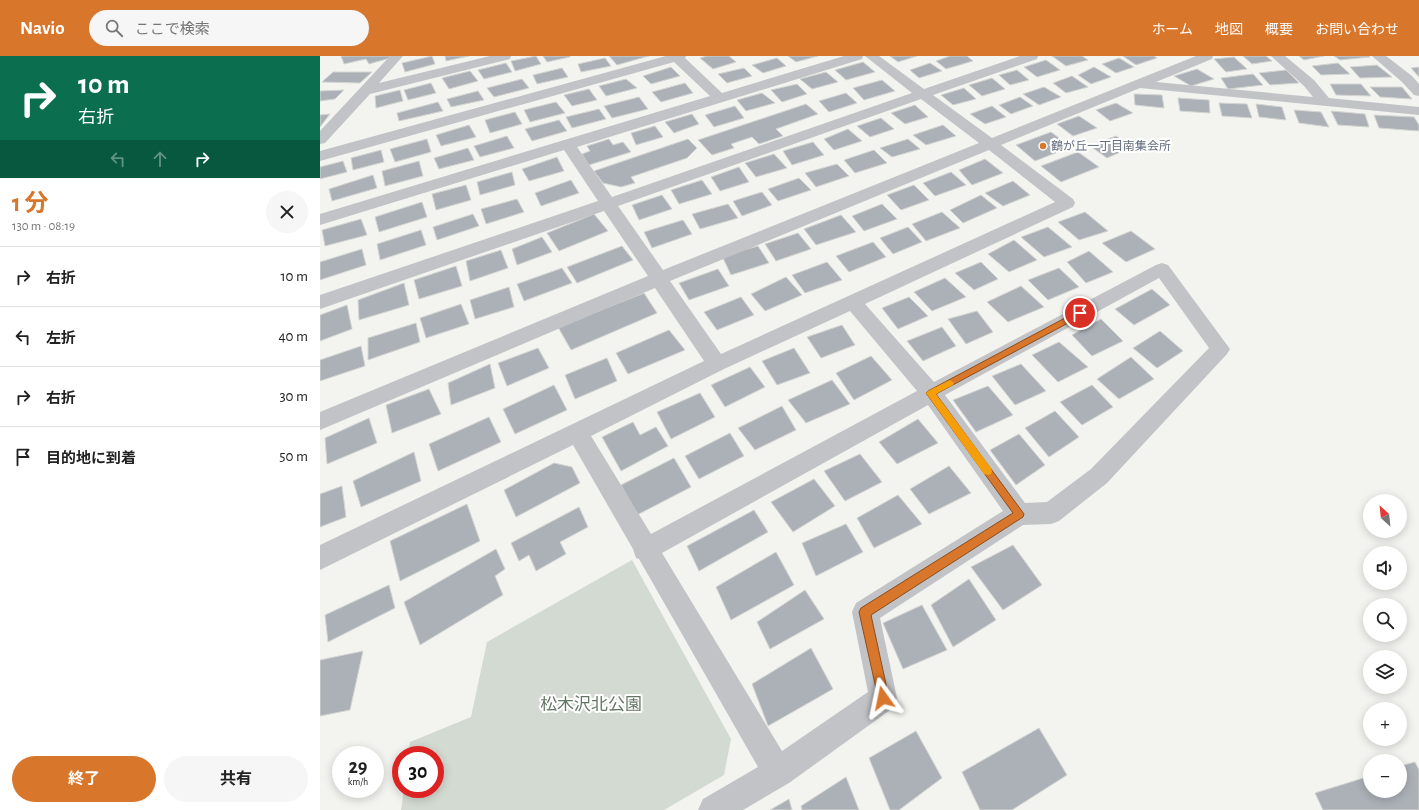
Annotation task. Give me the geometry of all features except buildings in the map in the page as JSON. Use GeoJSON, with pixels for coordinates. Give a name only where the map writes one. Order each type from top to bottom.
{"type":"FeatureCollection","features":[{"type":"Feature","properties":{"kind":"street"},"geometry":{"type":"LineString","coordinates":[[320,140],[397,56]]}},
{"type":"Feature","properties":{"kind":"street"},"geometry":{"type":"LineString","coordinates":[[365,90],[505,56]]}},
{"type":"Feature","properties":{"kind":"street"},"geometry":{"type":"LineString","coordinates":[[320,156],[678,56],[720,98]]}},
{"type":"Feature","properties":{"kind":"street"},"geometry":{"type":"LineString","coordinates":[[320,220],[857,56]]}},
{"type":"Feature","properties":{"kind":"street"},"geometry":{"type":"LineString","coordinates":[[320,558],[717,364],[1067,203],[871,56]]}},
{"type":"Feature","properties":{"kind":"street"},"geometry":{"type":"LineString","coordinates":[[320,302],[1032,56]]}},
{"type":"Feature","properties":{"kind":"street"},"geometry":{"type":"LineString","coordinates":[[320,421],[659,279],[1207,56]]}},
{"type":"Feature","properties":{"kind":"street"},"geometry":{"type":"LineString","coordinates":[[1277,56],[1309,83],[1326,102]]}},
{"type":"Feature","properties":{"kind":"street"},"geometry":{"type":"LineString","coordinates":[[1378,56],[1408,79],[1419,92]]}},
{"type":"Feature","properties":{"kind":"street"},"geometry":{"type":"LineString","coordinates":[[1139,84],[1419,111]]}},
{"type":"Feature","properties":{"kind":"street"},"geometry":{"type":"LineString","coordinates":[[568,145],[717,364]]}},
{"type":"Feature","properties":{"kind":"street"},"geometry":{"type":"LineString","coordinates":[[645,550],[931,393],[1162,269],[1220,349],[1099,476],[1051,513],[1019,514],[865,612],[883,698],[778,772],[714,810]]}},
{"type":"Feature","properties":{"kind":"street"},"geometry":{"type":"LineString","coordinates":[[853,302],[931,393],[1019,514]]}},
{"type":"Feature","properties":{"kind":"street"},"geometry":{"type":"LineString","coordinates":[[577,432],[645,550],[778,772]]}},
{"type":"Feature","properties":{"kind":"green space","name":"松木沢北公園"},"geometry":{"type":"Polygon","coordinates":[[[632,560],[731,739],[724,775],[664,810],[401,810],[403,798],[444,798],[444,746],[409,746],[410,742],[471,717],[487,642],[632,560]]]}},
{"type":"Feature","properties":{"kind":"slow traffic"},"geometry":{"type":"LineString","coordinates":[[950,383],[931,393],[988,471]]}},
{"type":"Feature","properties":{"kind":"place","name":"鶴が丘一丁目南集会所"},"geometry":{"type":"Point","coordinates":[1043,146]}},
{"type":"Feature","properties":{"kind":"route"},"geometry":{"type":"LineString","coordinates":[[883,698],[865,612],[1019,514],[931,393],[1080,313]]}}]}
